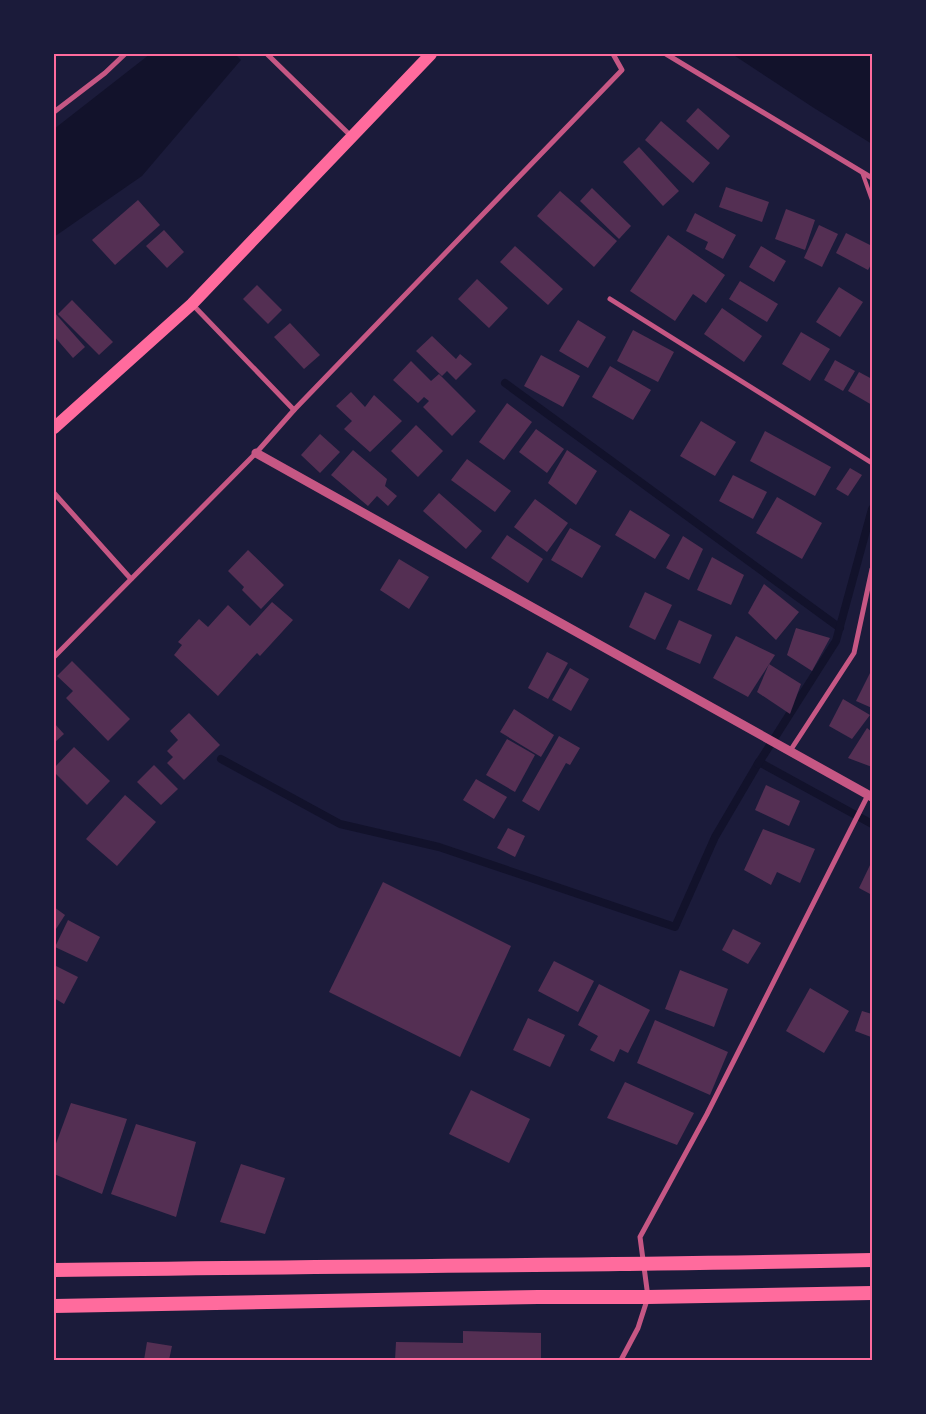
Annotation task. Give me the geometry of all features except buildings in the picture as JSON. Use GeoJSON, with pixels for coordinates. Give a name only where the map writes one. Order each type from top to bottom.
{"type":"FeatureCollection","features":[{"type":"Feature","properties":{"kind":"highway"},"geometry":{"type":"LineString","coordinates":[[54,1270],[644,1265],[872,1260]]}},
{"type":"Feature","properties":{"kind":"highway"},"geometry":{"type":"LineString","coordinates":[[54,1306],[538,1296],[648,1297],[872,1293]]}},
{"type":"Feature","properties":{"kind":"main road"},"geometry":{"type":"LineString","coordinates":[[54,428],[192,304],[431,54]]}},
{"type":"Feature","properties":{"kind":"street"},"geometry":{"type":"LineString","coordinates":[[54,112],[105,73],[125,54]]}},
{"type":"Feature","properties":{"kind":"street"},"geometry":{"type":"LineString","coordinates":[[267,54],[352,137]]}},
{"type":"Feature","properties":{"kind":"street"},"geometry":{"type":"LineString","coordinates":[[54,657],[256,453],[294,410],[622,70],[613,54]]}},
{"type":"Feature","properties":{"kind":"street"},"geometry":{"type":"LineString","coordinates":[[666,54],[872,178]]}},
{"type":"Feature","properties":{"kind":"street"},"geometry":{"type":"LineString","coordinates":[[610,299],[872,463]]}},
{"type":"Feature","properties":{"kind":"street"},"geometry":{"type":"LineString","coordinates":[[192,304],[294,410]]}},
{"type":"Feature","properties":{"kind":"street"},"geometry":{"type":"LineString","coordinates":[[256,453],[870,796],[707,1114],[640,1237],[648,1297],[638,1328],[621,1360]]}},
{"type":"Feature","properties":{"kind":"street"},"geometry":{"type":"LineString","coordinates":[[54,493],[131,579]]}},
{"type":"Feature","properties":{"kind":"street"},"geometry":{"type":"LineString","coordinates":[[790,751],[854,653],[872,569]]}},
{"type":"Feature","properties":{"kind":"lane"},"geometry":{"type":"LineString","coordinates":[[862,172],[872,200]]}},
{"type":"Feature","properties":{"kind":"shaded area"},"geometry":{"type":"Polygon","coordinates":[[[150,54],[235,54],[241,60],[142,176],[54,237],[54,129],[150,54]]]}},
{"type":"Feature","properties":{"kind":"shaded area"},"geometry":{"type":"Polygon","coordinates":[[[732,54],[872,54],[872,144],[814,108],[732,54]]]}},
{"type":"Feature","properties":{"kind":"waterway"},"geometry":{"type":"LineString","coordinates":[[505,383],[840,628]]}},
{"type":"Feature","properties":{"kind":"waterway"},"geometry":{"type":"LineString","coordinates":[[758,764],[836,641],[872,509]]}},
{"type":"Feature","properties":{"kind":"waterway"},"geometry":{"type":"LineString","coordinates":[[221,759],[340,824],[439,847],[675,927],[715,837],[759,762],[872,824]]}}]}
